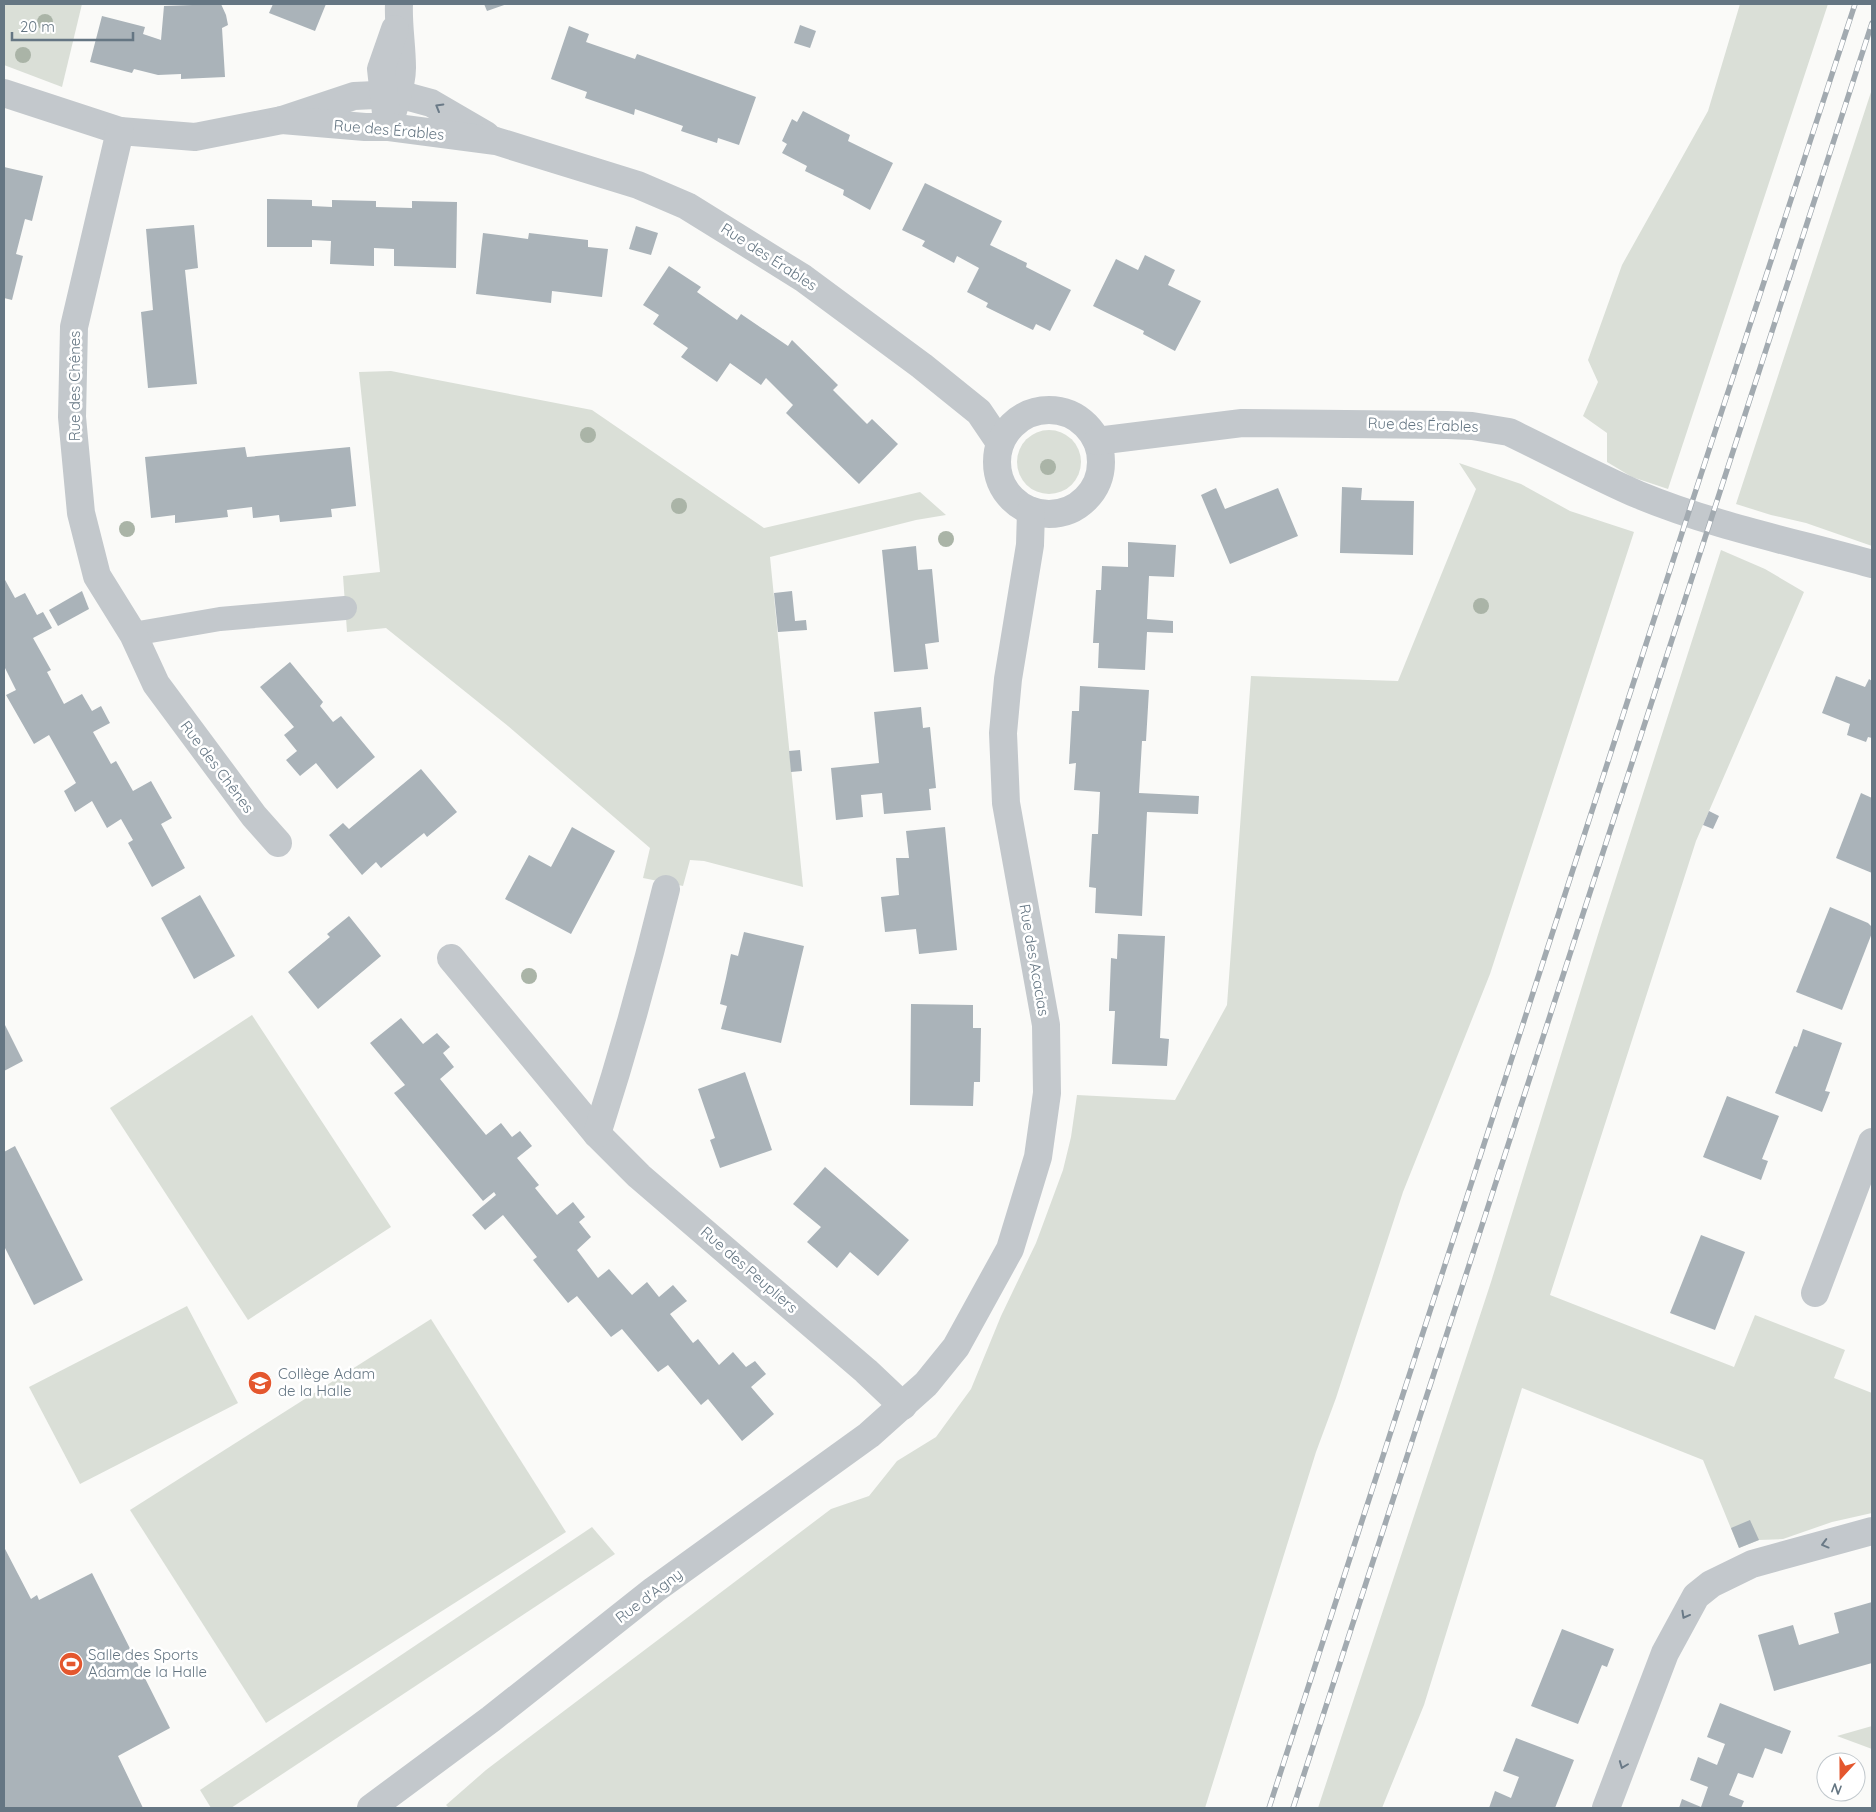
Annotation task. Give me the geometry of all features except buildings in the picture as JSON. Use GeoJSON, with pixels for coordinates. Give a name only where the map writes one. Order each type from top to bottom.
{"type":"FeatureCollection","features":[{"type":"Feature","properties":{"kind":"street"},"geometry":{"type":"LineString","coordinates":[[389,127],[391,95],[402,69],[399,12]]}},
{"type":"Feature","properties":{"kind":"street","name":"Rue des Érables"},"geometry":{"type":"LineString","coordinates":[[4,93],[120,131],[195,137],[282,120],[354,96],[391,95],[431,103],[496,141]]}},
{"type":"Feature","properties":{"kind":"street","name":"Rue des Érables"},"geometry":{"type":"LineString","coordinates":[[282,120],[365,127],[389,127],[496,141],[638,185],[687,206],[803,278],[922,366],[979,412],[1000,443]]}},
{"type":"Feature","properties":{"kind":"street","name":"Rue des Chênes"},"geometry":{"type":"LineString","coordinates":[[120,131],[74,327],[72,417],[81,513],[97,576],[133,634],[156,684],[254,816],[278,843]]}},
{"type":"Feature","properties":{"kind":"street"},"geometry":{"type":"LineString","coordinates":[[1041,410],[1068,413],[1090,429],[1097,441],[1101,454],[1101,468],[1098,481],[1087,498],[1071,510],[1058,514],[1044,515],[1031,511],[1013,501],[1001,484],[996,463],[1000,443],[1006,431],[1016,421],[1028,414],[1041,410]]}},
{"type":"Feature","properties":{"kind":"street","name":"Rue des Érables"},"geometry":{"type":"LineString","coordinates":[[1097,441],[1242,423],[1340,422],[1472,426],[1509,432],[1640,495],[1730,526],[1872,564]]}},
{"type":"Feature","properties":{"kind":"street","name":"Rue des Acacias"},"geometry":{"type":"LineString","coordinates":[[926,1384],[956,1347],[1010,1250],[1038,1157],[1047,1093],[1046,1025],[1006,803],[1003,732],[1008,679],[1030,545],[1031,511]]}},
{"type":"Feature","properties":{"kind":"street"},"geometry":{"type":"LineString","coordinates":[[597,1134],[646,967],[666,889]]}},
{"type":"Feature","properties":{"kind":"street","name":"Rue des Peupliers"},"geometry":{"type":"LineString","coordinates":[[451,958],[597,1134],[639,1176],[866,1371],[902,1406]]}},
{"type":"Feature","properties":{"kind":"street"},"geometry":{"type":"LineString","coordinates":[[1815,1293],[1872,1142]]}},
{"type":"Feature","properties":{"kind":"street","name":"Rue d'Agny"},"geometry":{"type":"LineString","coordinates":[[371,1808],[491,1719],[654,1590],[869,1436],[926,1384]]}},
{"type":"Feature","properties":{"kind":"street"},"geometry":{"type":"LineString","coordinates":[[1606,1808],[1665,1653],[1696,1596],[1712,1584],[1752,1564],[1872,1531]]}},
{"type":"Feature","properties":{"kind":"lane"},"geometry":{"type":"LineString","coordinates":[[133,634],[220,619],[345,608]]}},
{"type":"Feature","properties":{"kind":"shaded area"},"geometry":{"type":"Polygon","coordinates":[[[4,4],[82,4],[62,87],[4,65],[4,4]]]}},
{"type":"Feature","properties":{"kind":"shaded area"},"geometry":{"type":"Polygon","coordinates":[[[1740,4],[1828,4],[1668,489],[1632,477],[1607,462],[1607,433],[1583,416],[1598,382],[1588,360],[1622,265],[1708,111],[1740,4]]]}},
{"type":"Feature","properties":{"kind":"shaded area"},"geometry":{"type":"Polygon","coordinates":[[[1872,89],[1872,546],[1806,523],[1736,504],[1872,89]]]}},
{"type":"Feature","properties":{"kind":"shaded area"},"geometry":{"type":"Polygon","coordinates":[[[391,371],[592,410],[764,528],[920,492],[946,515],[916,520],[770,557],[803,887],[704,861],[690,860],[683,886],[643,878],[650,848],[508,726],[386,628],[347,632],[343,576],[380,572],[359,372],[391,371]]]}},
{"type":"Feature","properties":{"kind":"shaded area"},"geometry":{"type":"Polygon","coordinates":[[[1049,430],[1067,436],[1075,444],[1081,462],[1075,480],[1067,488],[1049,494],[1031,488],[1023,480],[1017,462],[1023,444],[1031,436],[1049,430]]]}},
{"type":"Feature","properties":{"kind":"shaded area"},"geometry":{"type":"Polygon","coordinates":[[[1459,463],[1521,484],[1570,511],[1634,532],[1490,974],[1403,1192],[1336,1398],[1316,1452],[1205,1808],[449,1808],[446,1805],[486,1770],[831,1509],[869,1496],[897,1461],[936,1437],[971,1389],[1001,1316],[1036,1243],[1063,1170],[1071,1137],[1077,1095],[1175,1100],[1227,1005],[1251,676],[1398,681],[1476,489],[1459,463]]]}},
{"type":"Feature","properties":{"kind":"shaded area"},"geometry":{"type":"Polygon","coordinates":[[[1721,550],[1765,569],[1804,592],[1696,841],[1550,1295],[1734,1367],[1755,1315],[1845,1350],[1834,1378],[1872,1393],[1872,1513],[1832,1522],[1783,1539],[1759,1540],[1739,1548],[1703,1460],[1522,1388],[1424,1705],[1382,1808],[1318,1808],[1491,1282],[1600,928],[1721,550]]]}},
{"type":"Feature","properties":{"kind":"shaded area"},"geometry":{"type":"Polygon","coordinates":[[[252,1015],[391,1227],[248,1320],[110,1108],[252,1015]]]}},
{"type":"Feature","properties":{"kind":"shaded area"},"geometry":{"type":"Polygon","coordinates":[[[187,1306],[238,1403],[80,1484],[29,1387],[187,1306]]]}},
{"type":"Feature","properties":{"kind":"shaded area"},"geometry":{"type":"Polygon","coordinates":[[[431,1319],[566,1532],[266,1723],[130,1510],[431,1319]]]}},
{"type":"Feature","properties":{"kind":"shaded area"},"geometry":{"type":"Polygon","coordinates":[[[592,1527],[615,1554],[231,1808],[211,1808],[200,1790],[592,1527]]]}},
{"type":"Feature","properties":{"kind":"shaded area"},"geometry":{"type":"Polygon","coordinates":[[[1872,1726],[1872,1749],[1837,1736],[1872,1726]]]}},
{"type":"Feature","properties":{"kind":"railway"},"geometry":{"type":"LineString","coordinates":[[1269,1808],[1855,4]]}},
{"type":"Feature","properties":{"kind":"railway"},"geometry":{"type":"LineString","coordinates":[[1293,1808],[1872,23]]}},
{"type":"Feature","properties":{"kind":"place","name":"Collège Adam de la Halle"},"geometry":{"type":"Point","coordinates":[260,1383]}},
{"type":"Feature","properties":{"kind":"place","name":"Salle des Sports Adam de la Halle"},"geometry":{"type":"Point","coordinates":[71,1664]}}]}
